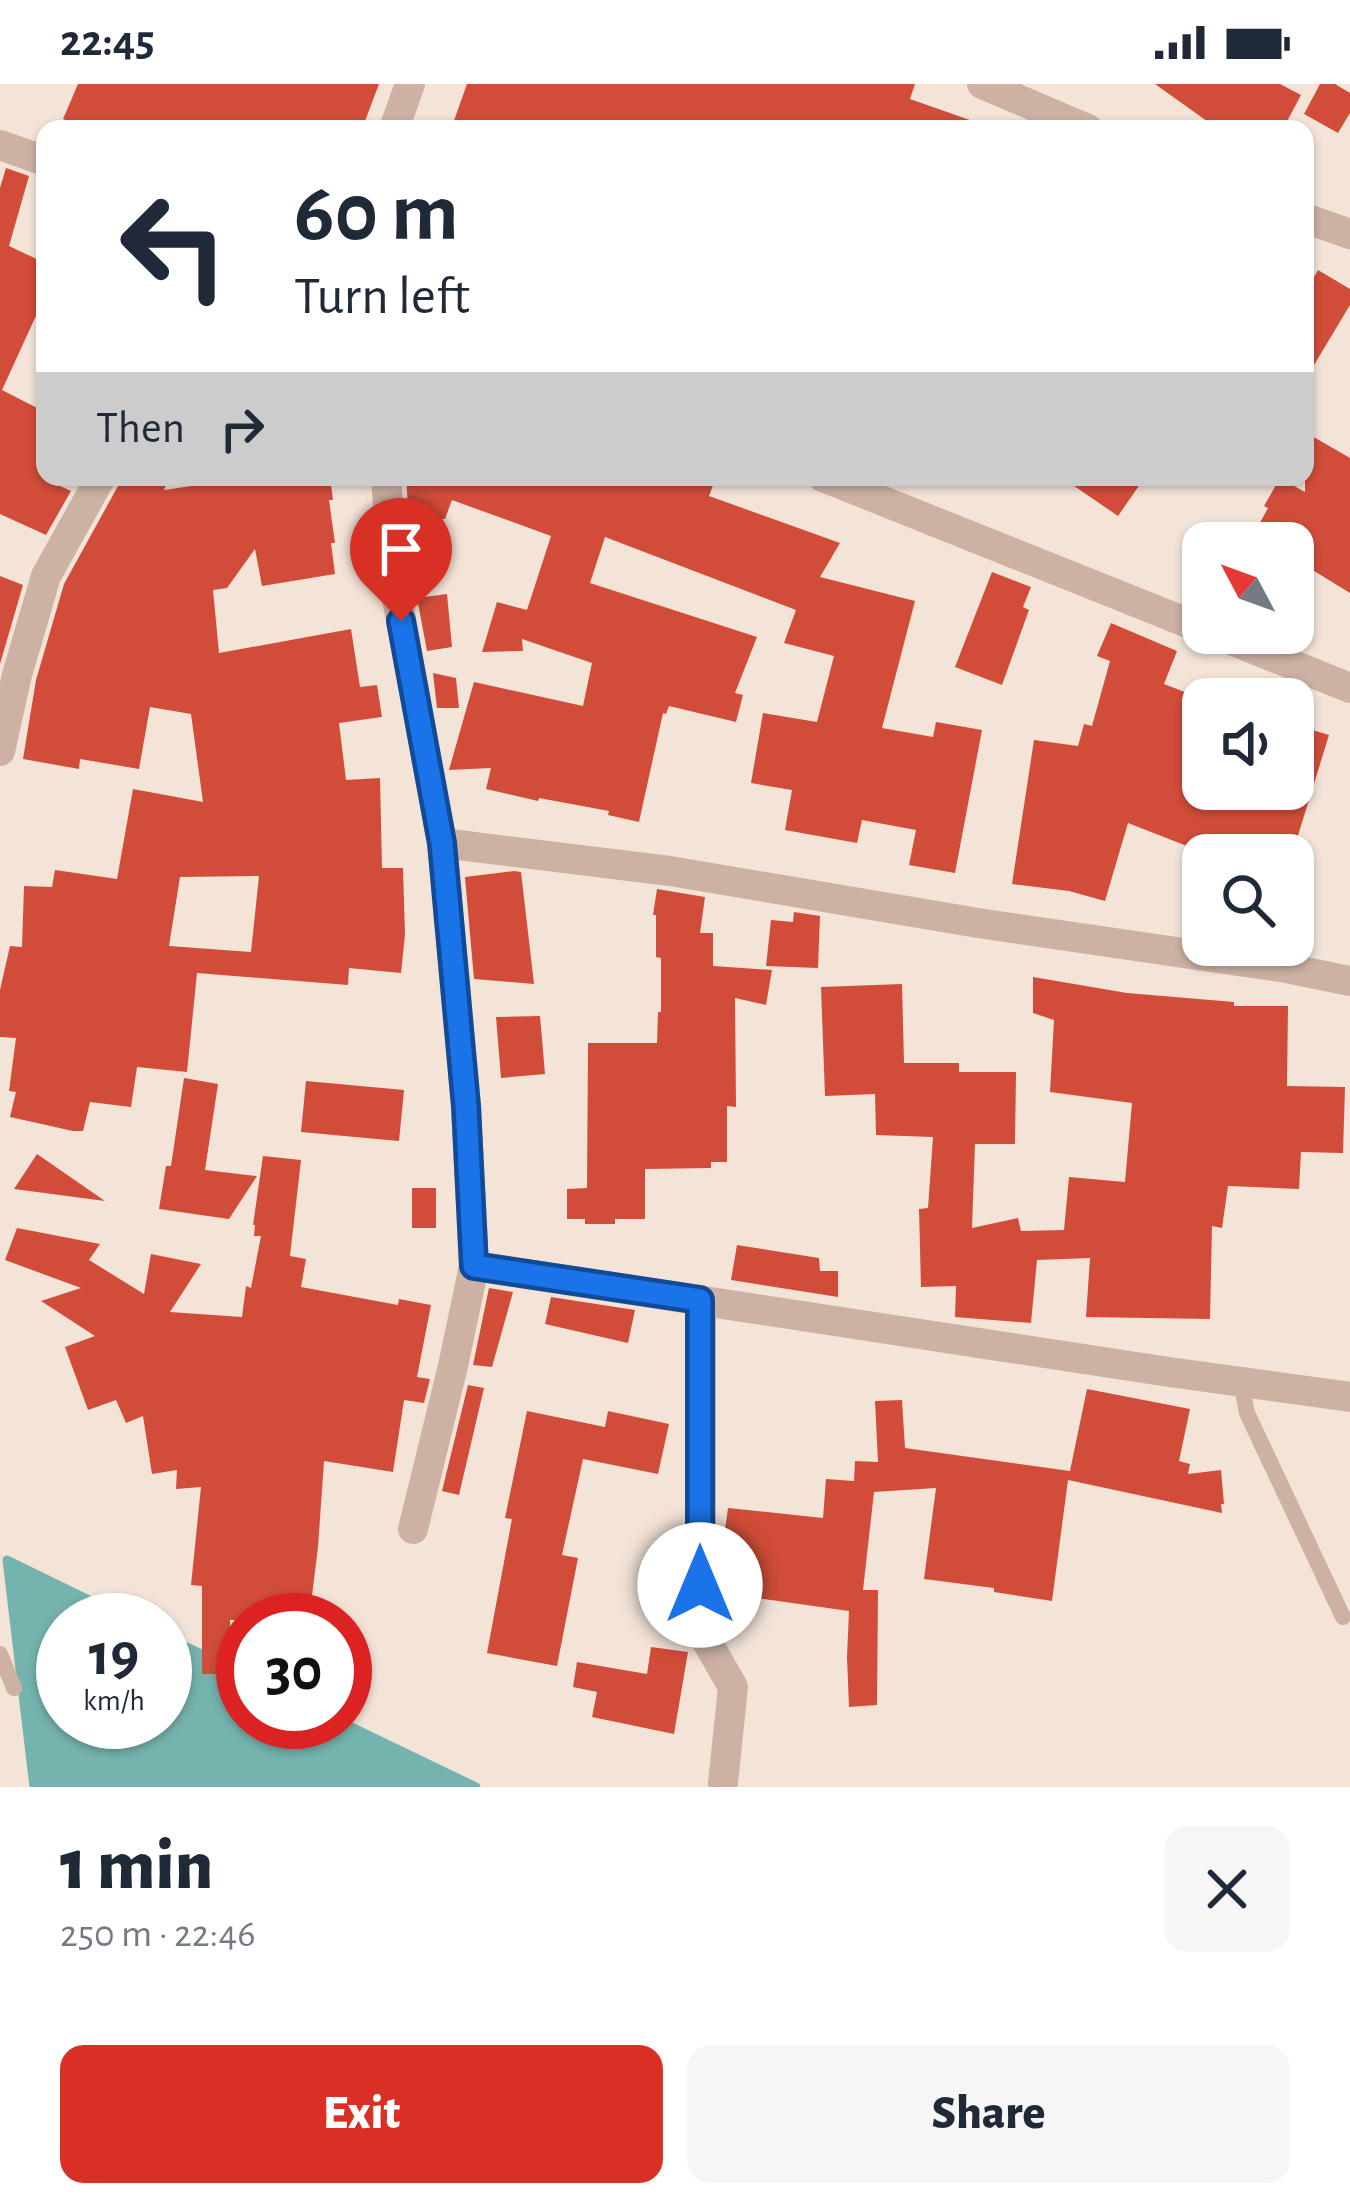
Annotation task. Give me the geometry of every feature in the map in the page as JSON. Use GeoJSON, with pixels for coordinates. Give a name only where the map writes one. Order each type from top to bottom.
{"type":"FeatureCollection","features":[{"type":"Feature","properties":{"kind":"street"},"geometry":{"type":"LineString","coordinates":[[397,120],[410,84]]}},
{"type":"Feature","properties":{"kind":"street"},"geometry":{"type":"LineString","coordinates":[[982,84],[1067,120]]}},
{"type":"Feature","properties":{"kind":"street"},"geometry":{"type":"LineString","coordinates":[[0,145],[36,158]]}},
{"type":"Feature","properties":{"kind":"street"},"geometry":{"type":"LineString","coordinates":[[1314,221],[1350,234]]}},
{"type":"Feature","properties":{"kind":"street"},"geometry":{"type":"LineString","coordinates":[[0,751],[46,576],[96,486]]}},
{"type":"Feature","properties":{"kind":"street"},"geometry":{"type":"LineString","coordinates":[[387,486],[393,576],[442,843],[466,1106],[474,1266],[413,1529]]}},
{"type":"Feature","properties":{"kind":"street"},"geometry":{"type":"LineString","coordinates":[[846,486],[1182,621]]}},
{"type":"Feature","properties":{"kind":"street"},"geometry":{"type":"LineString","coordinates":[[1266,654],[1350,688]]}},
{"type":"Feature","properties":{"kind":"street"},"geometry":{"type":"LineString","coordinates":[[442,843],[670,871],[1350,982]]}},
{"type":"Feature","properties":{"kind":"street"},"geometry":{"type":"LineString","coordinates":[[474,1266],[1350,1396]]}},
{"type":"Feature","properties":{"kind":"street"},"geometry":{"type":"LineString","coordinates":[[700,1300],[701,1631],[733,1687],[723,1783]]}},
{"type":"Feature","properties":{"kind":"lane"},"geometry":{"type":"LineString","coordinates":[[1241,1382],[1247,1413],[1342,1617]]}},
{"type":"Feature","properties":{"kind":"lane"},"geometry":{"type":"LineString","coordinates":[[0,1654],[14,1688]]}},
{"type":"Feature","properties":{"kind":"water"},"geometry":{"type":"Polygon","coordinates":[[[7,1560],[75,1593],[36,1593],[36,1749],[192,1749],[192,1650],[216,1661],[216,1749],[372,1749],[372,1737],[476,1787],[34,1787],[7,1560]]]}},
{"type":"Feature","properties":{"kind":"building"},"geometry":{"type":"Polygon","coordinates":[[[78,84],[379,84],[365,120],[63,119],[78,84]]]}},
{"type":"Feature","properties":{"kind":"building"},"geometry":{"type":"Polygon","coordinates":[[[467,84],[915,84],[910,99],[970,120],[454,120],[467,84]]]}},
{"type":"Feature","properties":{"kind":"building"},"geometry":{"type":"Polygon","coordinates":[[[1155,84],[1280,84],[1301,95],[1288,120],[1205,120],[1155,84]]]}},
{"type":"Feature","properties":{"kind":"building"},"geometry":{"type":"Polygon","coordinates":[[[1320,84],[1335,84],[1350,93],[1350,113],[1338,133],[1304,114],[1320,84]]]}},
{"type":"Feature","properties":{"kind":"building"},"geometry":{"type":"Polygon","coordinates":[[[6,168],[29,176],[9,246],[36,259],[36,316],[2,390],[36,407],[36,486],[71,491],[46,535],[0,514],[0,188],[6,168]]]}},
{"type":"Feature","properties":{"kind":"building"},"geometry":{"type":"Polygon","coordinates":[[[1318,270],[1350,289],[1350,305],[1314,365],[1314,277],[1318,270]]]}},
{"type":"Feature","properties":{"kind":"building"},"geometry":{"type":"Polygon","coordinates":[[[1314,437],[1350,458],[1350,593],[1314,571],[1314,522],[1260,522],[1275,486],[1294,486],[1305,492],[1305,486],[1314,486],[1314,437]]]}},
{"type":"Feature","properties":{"kind":"building"},"geometry":{"type":"Polygon","coordinates":[[[118,486],[166,486],[164,490],[331,486],[335,574],[262,586],[255,549],[227,588],[213,590],[219,653],[351,629],[360,687],[377,685],[382,717],[339,723],[346,780],[380,778],[382,868],[403,868],[401,973],[349,968],[348,985],[197,973],[187,1072],[137,1067],[131,1107],[90,1102],[83,1131],[10,1117],[16,1092],[9,1091],[16,1038],[0,1037],[0,990],[10,946],[22,947],[24,886],[52,887],[55,870],[117,879],[133,789],[203,802],[191,714],[150,707],[139,769],[80,759],[79,769],[23,759],[36,680],[64,584],[118,486]],[[259,876],[180,877],[169,946],[251,952],[259,876]]]}},
{"type":"Feature","properties":{"kind":"building"},"geometry":{"type":"Polygon","coordinates":[[[407,486],[713,486],[709,496],[840,543],[820,577],[915,601],[882,728],[933,737],[936,722],[982,730],[955,873],[909,865],[916,830],[862,820],[857,843],[785,830],[792,790],[751,783],[763,713],[817,722],[834,656],[784,643],[796,610],[605,537],[590,583],[757,637],[735,693],[743,695],[736,722],[669,706],[663,713],[639,822],[608,815],[609,811],[486,789],[491,768],[449,770],[474,682],[583,706],[592,663],[522,639],[523,651],[482,652],[497,602],[527,610],[551,536],[452,500],[445,519],[409,520],[407,486]]]}},
{"type":"Feature","properties":{"kind":"building"},"geometry":{"type":"Polygon","coordinates":[[[1074,486],[1139,486],[1118,516],[1074,486]]]}},
{"type":"Feature","properties":{"kind":"building"},"geometry":{"type":"Polygon","coordinates":[[[992,572],[1031,587],[1023,607],[1029,610],[1002,685],[955,667],[992,572]]]}},
{"type":"Feature","properties":{"kind":"building"},"geometry":{"type":"Polygon","coordinates":[[[0,576],[23,585],[0,664],[0,576]]]}},
{"type":"Feature","properties":{"kind":"building"},"geometry":{"type":"Polygon","coordinates":[[[447,594],[452,647],[427,651],[417,598],[447,594]]]}},
{"type":"Feature","properties":{"kind":"building"},"geometry":{"type":"Polygon","coordinates":[[[1111,623],[1177,651],[1164,684],[1182,691],[1182,810],[1306,810],[1298,834],[1182,834],[1182,844],[1128,823],[1105,901],[1012,884],[1034,740],[1078,746],[1084,724],[1092,726],[1110,661],[1097,656],[1111,623]]]}},
{"type":"Feature","properties":{"kind":"building"},"geometry":{"type":"Polygon","coordinates":[[[433,673],[456,678],[459,708],[437,708],[433,673]]]}},
{"type":"Feature","properties":{"kind":"building"},"geometry":{"type":"Polygon","coordinates":[[[1314,730],[1329,735],[1314,784],[1314,730]]]}},
{"type":"Feature","properties":{"kind":"building"},"geometry":{"type":"Polygon","coordinates":[[[521,872],[534,984],[474,979],[465,877],[521,872]]]}},
{"type":"Feature","properties":{"kind":"building"},"geometry":{"type":"Polygon","coordinates":[[[657,889],[705,897],[700,933],[713,933],[713,966],[772,970],[766,1005],[735,998],[736,1107],[727,1106],[727,1162],[711,1162],[711,1168],[645,1169],[645,1219],[585,1224],[585,1219],[567,1219],[567,1189],[587,1188],[588,1043],[657,1043],[661,958],[656,957],[653,915],[657,889]]]}},
{"type":"Feature","properties":{"kind":"building"},"geometry":{"type":"Polygon","coordinates":[[[794,912],[820,916],[818,968],[766,966],[771,920],[793,922],[794,912]]]}},
{"type":"Feature","properties":{"kind":"building"},"geometry":{"type":"Polygon","coordinates":[[[1033,977],[1127,993],[1234,1002],[1234,1006],[1288,1006],[1287,1086],[1345,1087],[1343,1153],[1301,1152],[1299,1189],[1228,1186],[1222,1228],[1212,1226],[1210,1319],[1086,1317],[1090,1258],[1037,1260],[1031,1323],[955,1317],[956,1286],[921,1287],[919,1209],[928,1208],[933,1137],[876,1135],[875,1094],[825,1096],[821,987],[902,984],[904,1063],[959,1063],[959,1072],[1016,1072],[1015,1144],[975,1144],[972,1228],[1018,1218],[1021,1231],[1064,1230],[1069,1177],[1125,1182],[1132,1103],[1050,1092],[1054,1020],[1033,1013],[1033,977]]]}},
{"type":"Feature","properties":{"kind":"building"},"geometry":{"type":"Polygon","coordinates":[[[540,1016],[545,1074],[501,1078],[496,1017],[540,1016]]]}},
{"type":"Feature","properties":{"kind":"building"},"geometry":{"type":"Polygon","coordinates":[[[184,1078],[218,1084],[205,1170],[257,1176],[229,1219],[159,1209],[166,1166],[171,1166],[184,1078]]]}},
{"type":"Feature","properties":{"kind":"building"},"geometry":{"type":"Polygon","coordinates":[[[306,1081],[404,1090],[399,1141],[301,1132],[306,1081]]]}},
{"type":"Feature","properties":{"kind":"building"},"geometry":{"type":"Polygon","coordinates":[[[37,1154],[105,1201],[14,1189],[37,1154]]]}},
{"type":"Feature","properties":{"kind":"building"},"geometry":{"type":"Polygon","coordinates":[[[263,1156],[301,1160],[290,1256],[306,1259],[301,1287],[398,1305],[399,1299],[431,1305],[417,1377],[430,1379],[424,1403],[404,1400],[393,1472],[324,1461],[312,1593],[216,1593],[216,1674],[202,1674],[202,1586],[191,1585],[201,1487],[176,1489],[177,1470],[152,1474],[143,1416],[126,1423],[116,1400],[88,1410],[65,1347],[95,1336],[41,1301],[81,1288],[5,1260],[17,1228],[100,1244],[89,1260],[144,1294],[151,1254],[201,1264],[170,1312],[242,1317],[261,1236],[254,1236],[263,1156]]]}},
{"type":"Feature","properties":{"kind":"building"},"geometry":{"type":"Polygon","coordinates":[[[412,1188],[436,1188],[436,1228],[412,1228],[412,1188]]]}},
{"type":"Feature","properties":{"kind":"building"},"geometry":{"type":"Polygon","coordinates":[[[737,1245],[819,1258],[820,1271],[838,1271],[838,1297],[731,1280],[737,1245]]]}},
{"type":"Feature","properties":{"kind":"building"},"geometry":{"type":"Polygon","coordinates":[[[489,1288],[513,1292],[492,1367],[473,1365],[489,1288]]]}},
{"type":"Feature","properties":{"kind":"building"},"geometry":{"type":"Polygon","coordinates":[[[551,1297],[635,1310],[628,1343],[545,1324],[551,1297]]]}},
{"type":"Feature","properties":{"kind":"building"},"geometry":{"type":"Polygon","coordinates":[[[468,1385],[484,1388],[459,1495],[442,1491],[468,1385]]]}},
{"type":"Feature","properties":{"kind":"building"},"geometry":{"type":"Polygon","coordinates":[[[1087,1389],[1190,1409],[1179,1461],[1190,1464],[1188,1474],[1221,1470],[1222,1513],[1068,1480],[1052,1601],[924,1579],[936,1488],[874,1492],[863,1590],[878,1590],[877,1705],[849,1707],[849,1611],[721,1593],[728,1508],[823,1518],[826,1479],[854,1481],[855,1461],[878,1462],[875,1401],[902,1400],[905,1448],[1070,1471],[1087,1389]]]}},
{"type":"Feature","properties":{"kind":"building"},"geometry":{"type":"Polygon","coordinates":[[[527,1411],[605,1427],[608,1411],[669,1424],[658,1474],[583,1459],[562,1555],[578,1558],[557,1666],[487,1653],[512,1519],[505,1518],[527,1411]]]}},
{"type":"Feature","properties":{"kind":"building"},"geometry":{"type":"Polygon","coordinates":[[[651,1647],[688,1652],[674,1734],[592,1717],[597,1692],[573,1687],[577,1662],[647,1674],[651,1647]]]}},
{"type":"Feature","properties":{"kind":"waterway"},"geometry":{"type":"LineString","coordinates":[[34,1787],[7,1560],[75,1593]]}},
{"type":"Feature","properties":{"kind":"waterway"},"geometry":{"type":"LineString","coordinates":[[192,1650],[206,1656]]}},
{"type":"Feature","properties":{"kind":"waterway"},"geometry":{"type":"LineString","coordinates":[[372,1737],[476,1787]]}},
{"type":"Feature","properties":{"kind":"route"},"geometry":{"type":"LineString","coordinates":[[401,621],[442,843],[466,1106],[474,1266],[700,1300],[700,1585]]}}]}
